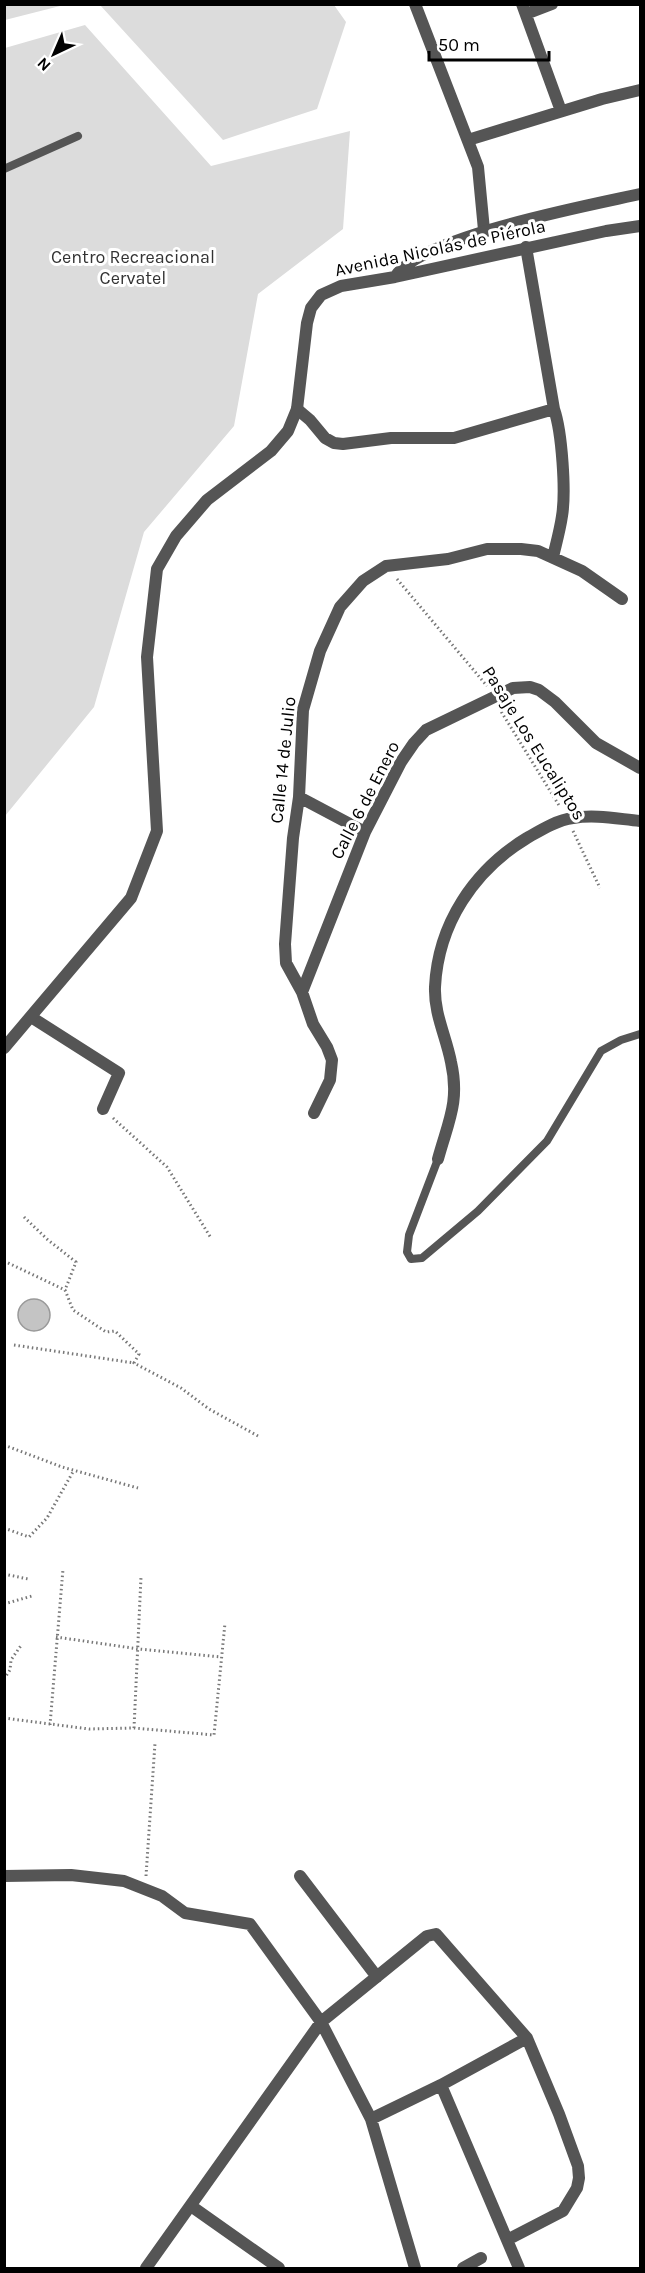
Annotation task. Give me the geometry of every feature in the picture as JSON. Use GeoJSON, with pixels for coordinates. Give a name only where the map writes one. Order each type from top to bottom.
{"type":"FeatureCollection","features":[{"type":"Feature","properties":{"kind":"street"},"geometry":{"type":"LineString","coordinates":[[415,4],[478,167],[484,230]]}},
{"type":"Feature","properties":{"kind":"street"},"geometry":{"type":"LineString","coordinates":[[552,4],[524,9],[561,111]]}},
{"type":"Feature","properties":{"kind":"street"},"geometry":{"type":"LineString","coordinates":[[468,140],[561,111],[640,90]]}},
{"type":"Feature","properties":{"kind":"street"},"geometry":{"type":"LineString","coordinates":[[395,277],[400,268],[415,258],[484,230],[640,194]]}},
{"type":"Feature","properties":{"kind":"street","name":"Avenida Nicolás de Piérola"},"geometry":{"type":"LineString","coordinates":[[4,1048],[131,898],[157,831],[147,657],[157,569],[176,536],[207,500],[272,451],[288,431],[297,408],[307,323],[311,308],[321,295],[341,286],[395,277],[526,247],[640,226]]}},
{"type":"Feature","properties":{"kind":"street"},"geometry":{"type":"LineString","coordinates":[[526,247],[554,410],[559,422],[562,513],[553,557]]}},
{"type":"Feature","properties":{"kind":"street"},"geometry":{"type":"LineString","coordinates":[[297,408],[325,438],[333,443],[343,444],[391,438],[454,438],[554,410]]}},
{"type":"Feature","properties":{"kind":"street","name":"Calle 14 de Julio"},"geometry":{"type":"LineString","coordinates":[[314,1113],[328,1088],[332,1066],[330,1054],[315,1030],[302,992],[286,963],[285,944],[293,838],[299,797],[303,710],[324,641],[340,608],[350,593],[374,572],[386,566],[448,559],[487,549],[538,551],[582,571],[622,599]]}},
{"type":"Feature","properties":{"kind":"street","name":"Calle 6 de Enero"},"geometry":{"type":"LineString","coordinates":[[302,992],[365,832],[401,762],[419,736],[436,725],[513,688],[530,687],[539,690],[596,743],[640,768]]}},
{"type":"Feature","properties":{"kind":"street"},"geometry":{"type":"LineString","coordinates":[[299,797],[365,832]]}},
{"type":"Feature","properties":{"kind":"street"},"geometry":{"type":"LineString","coordinates":[[438,1159],[451,1122],[454,1093],[452,1064],[440,1026],[436,1001],[436,974],[445,935],[459,906],[490,866],[537,832],[567,819],[595,816],[640,821]]}},
{"type":"Feature","properties":{"kind":"street"},"geometry":{"type":"LineString","coordinates":[[31,1017],[118,1073],[103,1109]]}},
{"type":"Feature","properties":{"kind":"street"},"geometry":{"type":"LineString","coordinates":[[4,1875],[71,1875],[124,1881],[162,1896],[185,1913],[250,1924],[321,2022],[371,2120],[415,2268]]}},
{"type":"Feature","properties":{"kind":"street"},"geometry":{"type":"LineString","coordinates":[[300,1876],[377,1977]]}},
{"type":"Feature","properties":{"kind":"street"},"geometry":{"type":"LineString","coordinates":[[147,2268],[321,2022],[427,1936],[436,1934],[526,2038],[569,2140],[579,2178],[571,2200],[563,2211],[507,2240]]}},
{"type":"Feature","properties":{"kind":"street"},"geometry":{"type":"LineString","coordinates":[[371,2120],[526,2038]]}},
{"type":"Feature","properties":{"kind":"street"},"geometry":{"type":"LineString","coordinates":[[441,2085],[519,2268]]}},
{"type":"Feature","properties":{"kind":"street"},"geometry":{"type":"LineString","coordinates":[[191,2206],[279,2268]]}},
{"type":"Feature","properties":{"kind":"street"},"geometry":{"type":"LineString","coordinates":[[463,2268],[481,2258]]}},
{"type":"Feature","properties":{"kind":"lane"},"geometry":{"type":"LineString","coordinates":[[4,170],[78,136]]}},
{"type":"Feature","properties":{"kind":"lane"},"geometry":{"type":"LineString","coordinates":[[438,1159],[409,1235],[408,1252],[411,1259],[422,1258],[478,1211],[547,1141],[601,1051],[621,1040],[640,1034]]}},
{"type":"Feature","properties":{"kind":"path","name":"Pasaje Los Eucaliptos"},"geometry":{"type":"LineString","coordinates":[[386,566],[486,685],[567,819],[600,888]]}},
{"type":"Feature","properties":{"kind":"path"},"geometry":{"type":"LineString","coordinates":[[103,1109],[167,1167],[212,1238]]}},
{"type":"Feature","properties":{"kind":"path"},"geometry":{"type":"LineString","coordinates":[[24,1217],[76,1262],[64,1290]]}},
{"type":"Feature","properties":{"kind":"path"},"geometry":{"type":"LineString","coordinates":[[4,1261],[64,1290],[73,1310],[106,1332],[115,1330],[139,1354],[134,1363]]}},
{"type":"Feature","properties":{"kind":"path"},"geometry":{"type":"LineString","coordinates":[[14,1345],[134,1363],[258,1436]]}},
{"type":"Feature","properties":{"kind":"path"},"geometry":{"type":"LineString","coordinates":[[4,1445],[74,1470],[138,1488]]}},
{"type":"Feature","properties":{"kind":"path"},"geometry":{"type":"LineString","coordinates":[[4,1528],[29,1537],[47,1518],[74,1470]]}},
{"type":"Feature","properties":{"kind":"path"},"geometry":{"type":"LineString","coordinates":[[50,1725],[63,1569]]}},
{"type":"Feature","properties":{"kind":"path"},"geometry":{"type":"LineString","coordinates":[[4,1574],[28,1579]]}},
{"type":"Feature","properties":{"kind":"path"},"geometry":{"type":"LineString","coordinates":[[134,1728],[141,1577]]}},
{"type":"Feature","properties":{"kind":"path"},"geometry":{"type":"LineString","coordinates":[[4,1604],[32,1596]]}},
{"type":"Feature","properties":{"kind":"path"},"geometry":{"type":"LineString","coordinates":[[4,1718],[89,1729],[134,1728],[214,1736],[225,1623]]}},
{"type":"Feature","properties":{"kind":"path"},"geometry":{"type":"LineString","coordinates":[[56,1637],[139,1649],[222,1657]]}},
{"type":"Feature","properties":{"kind":"path"},"geometry":{"type":"LineString","coordinates":[[4,1679],[10,1670],[11,1660],[22,1644]]}},
{"type":"Feature","properties":{"kind":"path"},"geometry":{"type":"LineString","coordinates":[[142,1887],[147,1872],[154,1743]]}},
{"type":"Feature","properties":{"kind":"green space"},"geometry":{"type":"Polygon","coordinates":[[[5,4],[64,4],[64,5],[5,20],[5,4]]]}},
{"type":"Feature","properties":{"kind":"green space"},"geometry":{"type":"Polygon","coordinates":[[[100,5],[334,5],[346,22],[317,109],[223,140],[100,5]]]}},
{"type":"Feature","properties":{"kind":"green space","name":"Centro Recreacional Cervatel"},"geometry":{"type":"Polygon","coordinates":[[[85,25],[211,166],[350,131],[343,229],[258,294],[234,426],[144,532],[94,707],[5,816],[5,48],[85,25]]]}},
{"type":"Feature","properties":{"kind":"building"},"geometry":{"type":"Polygon","coordinates":[[[34,1299],[45,1304],[50,1315],[45,1326],[34,1331],[23,1326],[18,1315],[23,1304],[34,1299]]]}}]}
